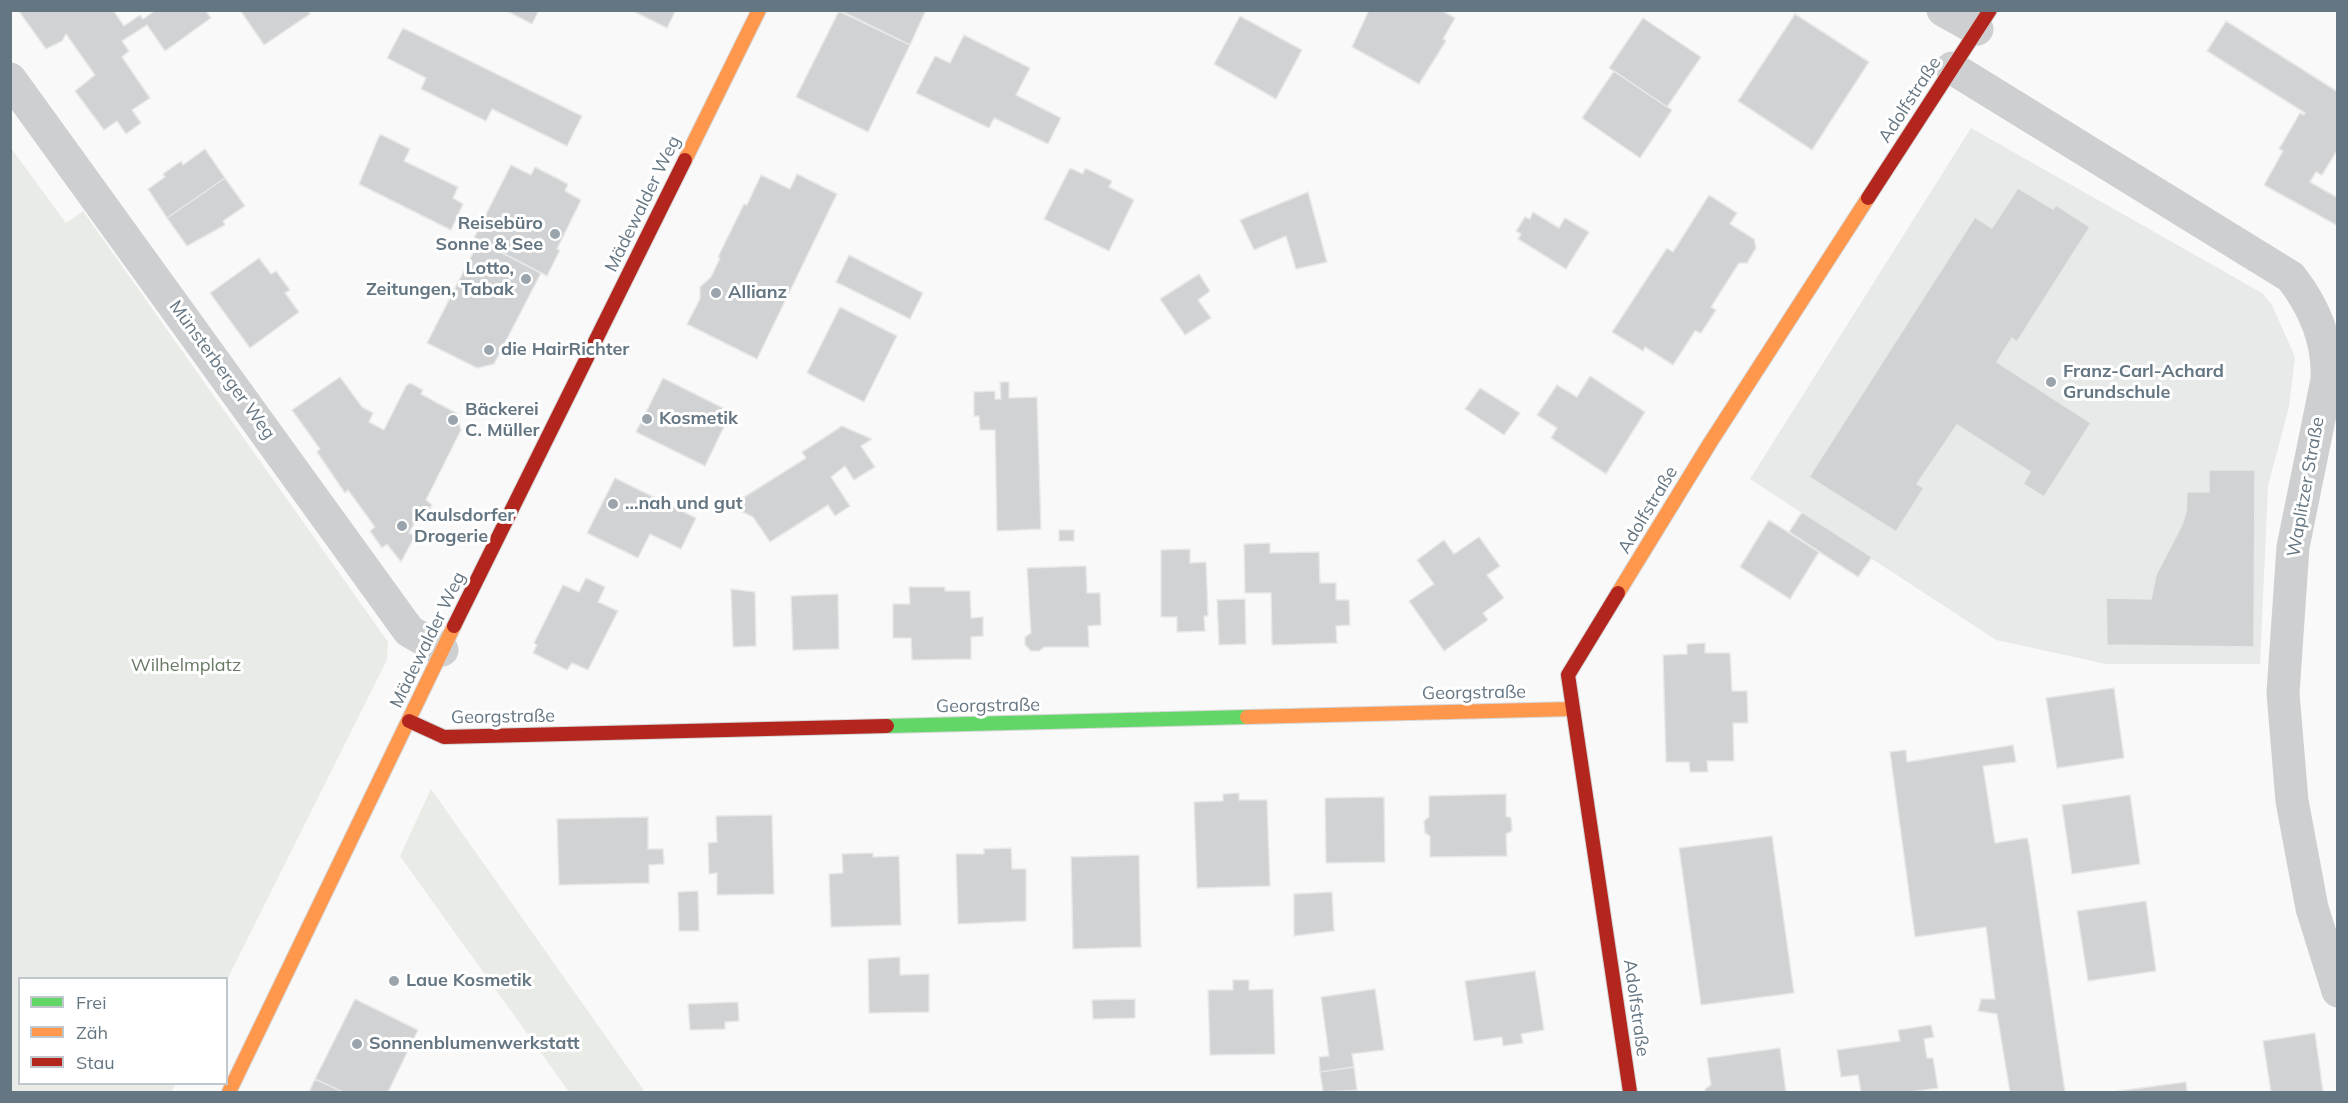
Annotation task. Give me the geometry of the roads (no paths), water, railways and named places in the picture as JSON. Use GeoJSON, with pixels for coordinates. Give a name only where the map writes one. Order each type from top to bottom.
{"type":"FeatureCollection","features":[{"type":"Feature","properties":{"kind":"street","name":"Mädewalder Weg"},"geometry":{"type":"LineString","coordinates":[[229,1092],[442,650],[759,10]]}},
{"type":"Feature","properties":{"kind":"street"},"geometry":{"type":"LineString","coordinates":[[1943,10],[1983,20]]}},
{"type":"Feature","properties":{"kind":"street","name":"Adolfstraße"},"geometry":{"type":"LineString","coordinates":[[1630,1092],[1568,675],[1710,443],[1983,20]]}},
{"type":"Feature","properties":{"kind":"street","name":"Waplitzer Straße"},"geometry":{"type":"LineString","coordinates":[[1952,68],[2291,277],[2315,314],[2326,351],[2327,380],[2293,547],[2283,693],[2294,811],[2312,908],[2337,991]]}},
{"type":"Feature","properties":{"kind":"street","name":"Münsterberger Weg"},"geometry":{"type":"LineString","coordinates":[[10,80],[409,632],[442,650]]}},
{"type":"Feature","properties":{"kind":"street","name":"Georgstraße"},"geometry":{"type":"LineString","coordinates":[[409,721],[444,737],[450,737],[1572,709]]}},
{"type":"Feature","properties":{"kind":"place","name":"Reisebüro Sonne & See"},"geometry":{"type":"Point","coordinates":[555,234]}},
{"type":"Feature","properties":{"kind":"place","name":"Lotto, Zeitungen, Tabak"},"geometry":{"type":"Point","coordinates":[526,279]}},
{"type":"Feature","properties":{"kind":"place","name":"Allianz"},"geometry":{"type":"Point","coordinates":[716,293]}},
{"type":"Feature","properties":{"kind":"place","name":"die HairRichter"},"geometry":{"type":"Point","coordinates":[489,350]}},
{"type":"Feature","properties":{"kind":"place","name":"Franz-Carl-Achard Grundschule"},"geometry":{"type":"Point","coordinates":[2051,382]}},
{"type":"Feature","properties":{"kind":"place","name":"Kosmetik"},"geometry":{"type":"Point","coordinates":[647,419]}},
{"type":"Feature","properties":{"kind":"place","name":"Bäckerei C. Müller"},"geometry":{"type":"Point","coordinates":[453,420]}},
{"type":"Feature","properties":{"kind":"place","name":"...nah und gut"},"geometry":{"type":"Point","coordinates":[613,504]}},
{"type":"Feature","properties":{"kind":"place","name":"Kaulsdorfer Drogerie"},"geometry":{"type":"Point","coordinates":[402,526]}},
{"type":"Feature","properties":{"kind":"place","name":"Laue Kosmetik"},"geometry":{"type":"Point","coordinates":[394,981]}},
{"type":"Feature","properties":{"kind":"place","name":"Sonnenblumenwerkstatt"},"geometry":{"type":"Point","coordinates":[357,1044]}},
{"type":"Feature","properties":{"kind":"park label","name":"Wilhelmplatz"},"geometry":{"type":"Point","coordinates":[186,666]}}]}
